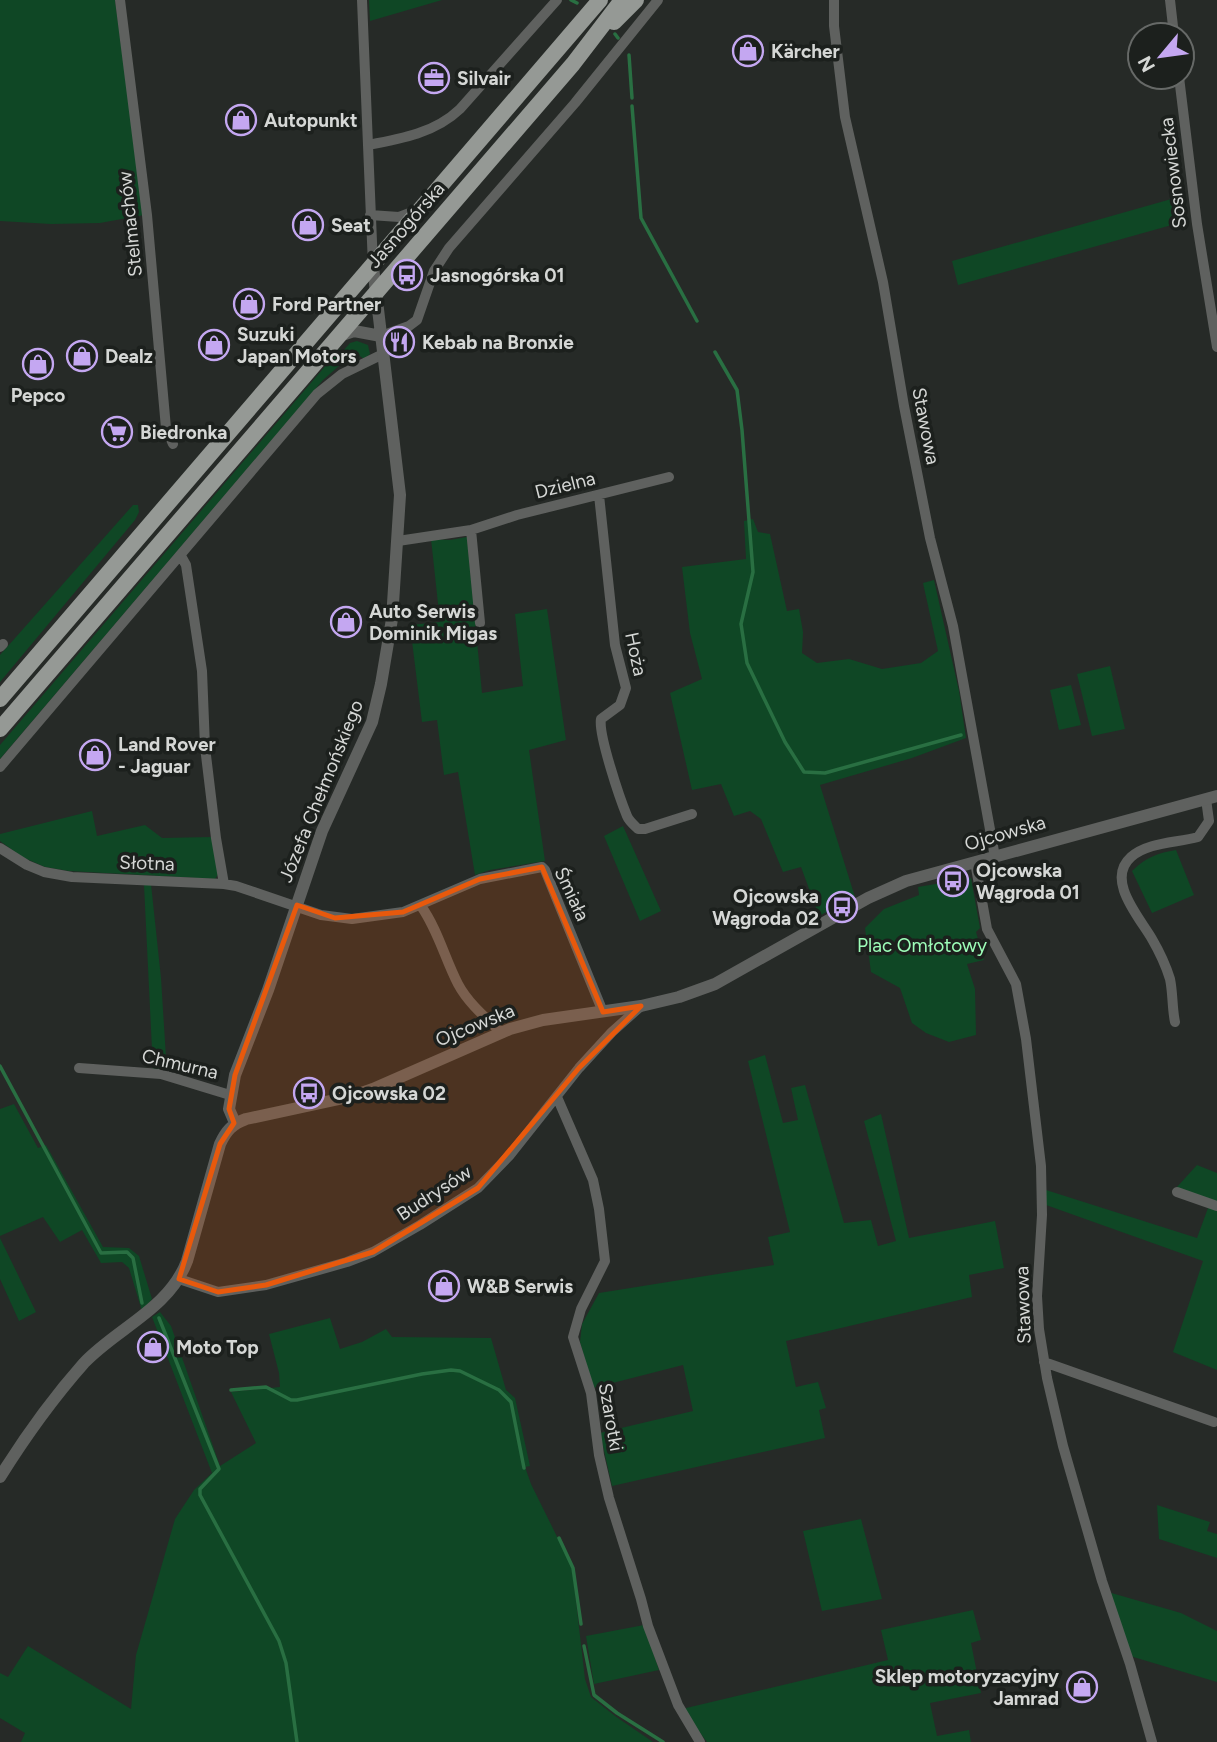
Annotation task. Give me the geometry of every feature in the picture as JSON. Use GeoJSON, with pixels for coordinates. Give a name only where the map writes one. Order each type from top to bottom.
{"type":"FeatureCollection","features":[{"type":"Feature","properties":{"kind":"main road"},"geometry":{"type":"LineString","coordinates":[[574,27],[589,0]]}},
{"type":"Feature","properties":{"kind":"main road","name":"Jasnogórska"},"geometry":{"type":"LineString","coordinates":[[0,699],[373,267],[574,27],[600,0]]}},
{"type":"Feature","properties":{"kind":"main road","name":"Jasnogórska"},"geometry":{"type":"LineString","coordinates":[[0,729],[591,42],[622,0]]}},
{"type":"Feature","properties":{"kind":"main road"},"geometry":{"type":"LineString","coordinates":[[591,42],[636,0]]}},
{"type":"Feature","properties":{"kind":"street","name":"Stelmachów"},"geometry":{"type":"LineString","coordinates":[[120,0],[147,215],[166,428],[173,444]]}},
{"type":"Feature","properties":{"kind":"street","name":"Józefa Chełmońskiego"},"geometry":{"type":"LineString","coordinates":[[235,1124],[229,1109],[235,1075],[322,831],[372,722],[382,684],[391,619],[398,541],[399,477],[374,292],[362,0]]}},
{"type":"Feature","properties":{"kind":"street"},"geometry":{"type":"LineString","coordinates":[[368,145],[418,134],[448,120],[557,0]]}},
{"type":"Feature","properties":{"kind":"street"},"geometry":{"type":"LineString","coordinates":[[336,338],[355,331],[381,336],[409,326],[417,320],[434,271],[449,248],[575,103],[658,0]]}},
{"type":"Feature","properties":{"kind":"street","name":"Stawowa"},"geometry":{"type":"LineString","coordinates":[[834,0],[834,26],[845,117],[883,282],[930,538],[954,626],[995,856]]}},
{"type":"Feature","properties":{"kind":"street"},"geometry":{"type":"LineString","coordinates":[[1170,0],[1172,21]]}},
{"type":"Feature","properties":{"kind":"street","name":"Sosnowiecka"},"geometry":{"type":"LineString","coordinates":[[1181,91],[1197,224],[1217,347]]}},
{"type":"Feature","properties":{"kind":"street"},"geometry":{"type":"LineString","coordinates":[[370,215],[399,217],[422,207]]}},
{"type":"Feature","properties":{"kind":"street"},"geometry":{"type":"LineString","coordinates":[[0,768],[317,394],[342,374],[383,354]]}},
{"type":"Feature","properties":{"kind":"street","name":"Dzielna"},"geometry":{"type":"LineString","coordinates":[[398,541],[471,530],[517,515],[669,477]]}},
{"type":"Feature","properties":{"kind":"street","name":"Hoża"},"geometry":{"type":"LineString","coordinates":[[599,495],[615,645],[626,688],[620,705],[601,719],[605,748],[628,819],[638,828],[645,829],[692,814]]}},
{"type":"Feature","properties":{"kind":"street"},"geometry":{"type":"LineString","coordinates":[[471,530],[480,623]]}},
{"type":"Feature","properties":{"kind":"street"},"geometry":{"type":"LineString","coordinates":[[181,556],[186,565],[202,671],[205,747],[224,884]]}},
{"type":"Feature","properties":{"kind":"street"},"geometry":{"type":"LineString","coordinates":[[1175,1022],[1170,979],[1153,940],[1134,912],[1122,885],[1122,872],[1129,858],[1146,848],[1198,837],[1209,821],[1211,797]]}},
{"type":"Feature","properties":{"kind":"street","name":"Ojcowska"},"geometry":{"type":"LineString","coordinates":[[235,1124],[246,1119],[353,1096],[502,1033],[542,1020],[642,1006],[680,997],[715,984],[883,891],[995,856],[1211,797]]}},
{"type":"Feature","properties":{"kind":"street","name":"Słotna"},"geometry":{"type":"LineString","coordinates":[[0,848],[44,872],[72,877],[224,884],[297,905]]}},
{"type":"Feature","properties":{"kind":"street","name":"Stawowa"},"geometry":{"type":"LineString","coordinates":[[975,862],[987,929],[1016,984],[1026,1039],[1041,1166],[1042,1214],[1037,1296],[1044,1362],[1063,1446],[1101,1581],[1152,1742]]}},
{"type":"Feature","properties":{"kind":"street","name":"Śmiała"},"geometry":{"type":"LineString","coordinates":[[297,905],[321,915],[352,919],[404,912],[480,879],[542,867],[603,1012]]}},
{"type":"Feature","properties":{"kind":"street"},"geometry":{"type":"LineString","coordinates":[[421,906],[430,919],[466,997],[502,1033]]}},
{"type":"Feature","properties":{"kind":"street","name":"Budrysów"},"geometry":{"type":"LineString","coordinates":[[179,1279],[218,1292],[242,1290],[347,1262],[373,1252],[478,1188],[510,1155],[587,1059],[642,1006]]}},
{"type":"Feature","properties":{"kind":"street","name":"Chmurna"},"geometry":{"type":"LineString","coordinates":[[79,1068],[161,1074],[230,1094]]}},
{"type":"Feature","properties":{"kind":"street","name":"Szarotki"},"geometry":{"type":"LineString","coordinates":[[557,1097],[593,1180],[605,1261],[581,1308],[573,1337],[591,1393],[598,1455],[648,1626],[678,1705],[700,1742]]}},
{"type":"Feature","properties":{"kind":"street"},"geometry":{"type":"LineString","coordinates":[[0,1476],[39,1420],[86,1362],[152,1309],[179,1279],[187,1261],[217,1151],[224,1134],[235,1124]]}},
{"type":"Feature","properties":{"kind":"street"},"geometry":{"type":"LineString","coordinates":[[1177,1192],[1217,1206]]}},
{"type":"Feature","properties":{"kind":"street"},"geometry":{"type":"LineString","coordinates":[[1044,1362],[1214,1422]]}},
{"type":"Feature","properties":{"kind":"highlighted area"},"geometry":{"type":"Polygon","coordinates":[[[542,867],[603,1012],[641,1006],[579,1068],[478,1188],[373,1252],[266,1285],[218,1292],[179,1279],[220,1144],[234,1123],[229,1109],[235,1075],[297,905],[335,918],[403,912],[480,879],[542,867]]]}},
{"type":"Feature","properties":{"kind":"green space"},"geometry":{"type":"Polygon","coordinates":[[[0,0],[115,0],[144,215],[100,223],[0,221],[0,0]]]}},
{"type":"Feature","properties":{"kind":"green space"},"geometry":{"type":"Polygon","coordinates":[[[369,0],[442,0],[370,21],[369,0]]]}},
{"type":"Feature","properties":{"kind":"green space"},"geometry":{"type":"Polygon","coordinates":[[[1182,196],[1186,221],[958,285],[952,261],[1182,196]]]}},
{"type":"Feature","properties":{"kind":"green space"},"geometry":{"type":"Polygon","coordinates":[[[357,341],[368,345],[370,354],[364,359],[357,354],[349,357],[323,380],[0,759],[0,745],[340,349],[343,351],[350,343],[357,341]]]}},
{"type":"Feature","properties":{"kind":"green space"},"geometry":{"type":"Polygon","coordinates":[[[133,505],[138,505],[139,512],[135,520],[0,682],[0,655],[133,505]]]}},
{"type":"Feature","properties":{"kind":"green space"},"geometry":{"type":"Polygon","coordinates":[[[753,519],[758,532],[770,534],[787,611],[799,609],[803,632],[802,653],[817,663],[849,659],[882,669],[921,663],[938,651],[923,583],[934,580],[959,691],[966,738],[912,758],[820,785],[855,897],[819,916],[801,867],[783,872],[761,819],[750,811],[734,816],[721,784],[692,790],[670,693],[702,679],[690,633],[682,567],[746,559],[744,521],[753,519]]]}},
{"type":"Feature","properties":{"kind":"green space"},"geometry":{"type":"Polygon","coordinates":[[[467,537],[482,693],[523,686],[515,614],[547,609],[566,740],[529,750],[545,861],[475,875],[458,772],[444,775],[437,720],[422,722],[410,625],[440,622],[431,539],[467,537]]]}},
{"type":"Feature","properties":{"kind":"green space"},"geometry":{"type":"Polygon","coordinates":[[[1110,666],[1125,729],[1092,736],[1077,674],[1110,666]]]}},
{"type":"Feature","properties":{"kind":"green space"},"geometry":{"type":"Polygon","coordinates":[[[1071,685],[1081,725],[1059,730],[1050,690],[1071,685]]]}},
{"type":"Feature","properties":{"kind":"green space"},"geometry":{"type":"Polygon","coordinates":[[[92,811],[97,836],[145,825],[162,838],[212,837],[219,873],[215,879],[69,871],[45,867],[22,857],[0,841],[0,834],[92,811]]]}},
{"type":"Feature","properties":{"kind":"green space"},"geometry":{"type":"Polygon","coordinates":[[[623,826],[661,911],[640,921],[604,836],[623,826]]]}},
{"type":"Feature","properties":{"kind":"green space"},"geometry":{"type":"Polygon","coordinates":[[[1176,850],[1194,895],[1152,913],[1132,871],[1152,856],[1176,850]]]}},
{"type":"Feature","properties":{"kind":"green space","name":"Plac Omłotowy"},"geometry":{"type":"Polygon","coordinates":[[[971,878],[980,928],[976,932],[984,960],[967,964],[975,989],[976,1035],[949,1042],[926,1033],[912,1023],[900,988],[871,972],[865,928],[884,909],[919,895],[918,887],[971,878]]]}},
{"type":"Feature","properties":{"kind":"green space"},"geometry":{"type":"Polygon","coordinates":[[[151,884],[167,1073],[153,1070],[144,885],[151,884]]]}},
{"type":"Feature","properties":{"kind":"green space"},"geometry":{"type":"Polygon","coordinates":[[[765,1055],[783,1123],[798,1120],[791,1088],[805,1085],[844,1223],[871,1220],[878,1246],[896,1241],[864,1121],[881,1114],[909,1238],[995,1221],[1004,1268],[969,1275],[972,1297],[786,1341],[796,1387],[818,1382],[826,1408],[819,1410],[825,1438],[612,1486],[600,1433],[693,1411],[683,1365],[593,1388],[580,1342],[582,1324],[599,1293],[774,1265],[768,1237],[790,1232],[748,1061],[765,1055]]]}},
{"type":"Feature","properties":{"kind":"green space"},"geometry":{"type":"Polygon","coordinates":[[[14,1104],[38,1148],[46,1145],[103,1247],[129,1248],[139,1256],[152,1299],[142,1311],[129,1268],[122,1262],[101,1263],[82,1230],[60,1242],[43,1217],[0,1236],[0,1109],[14,1104]]]}},
{"type":"Feature","properties":{"kind":"green space"},"geometry":{"type":"Polygon","coordinates":[[[1197,1165],[1217,1173],[1217,1370],[1173,1352],[1203,1261],[1046,1205],[1046,1190],[1197,1238],[1208,1208],[1176,1188],[1197,1165]]]}},
{"type":"Feature","properties":{"kind":"green space"},"geometry":{"type":"Polygon","coordinates":[[[0,1238],[36,1312],[19,1321],[0,1279],[0,1238]]]}},
{"type":"Feature","properties":{"kind":"green space"},"geometry":{"type":"Polygon","coordinates":[[[160,1312],[171,1326],[220,1466],[256,1443],[231,1392],[280,1387],[269,1334],[330,1318],[340,1349],[362,1342],[386,1329],[392,1337],[491,1338],[506,1390],[515,1398],[530,1466],[525,1467],[531,1484],[572,1567],[585,1679],[591,1697],[653,1742],[21,1742],[25,1733],[0,1718],[0,1673],[8,1677],[28,1646],[131,1709],[136,1655],[175,1519],[194,1490],[212,1473],[152,1317],[160,1312]]]}},
{"type":"Feature","properties":{"kind":"green space"},"geometry":{"type":"Polygon","coordinates":[[[1157,1505],[1210,1522],[1207,1531],[1217,1534],[1217,1558],[1159,1539],[1157,1505]]]}},
{"type":"Feature","properties":{"kind":"green space"},"geometry":{"type":"Polygon","coordinates":[[[861,1519],[882,1599],[822,1611],[803,1531],[861,1519]]]}},
{"type":"Feature","properties":{"kind":"green space"},"geometry":{"type":"Polygon","coordinates":[[[1108,1592],[1181,1613],[1217,1631],[1217,1682],[1130,1656],[1108,1592]]]}},
{"type":"Feature","properties":{"kind":"green space"},"geometry":{"type":"Polygon","coordinates":[[[973,1610],[981,1640],[971,1643],[981,1693],[930,1703],[937,1736],[969,1730],[971,1742],[707,1742],[682,1709],[888,1660],[881,1630],[973,1610]]]}},
{"type":"Feature","properties":{"kind":"green space"},"geometry":{"type":"Polygon","coordinates":[[[644,1625],[659,1670],[594,1684],[586,1636],[644,1625]]]}},
{"type":"Feature","properties":{"kind":"waterway"},"geometry":{"type":"LineString","coordinates":[[571,0],[577,3]]}},
{"type":"Feature","properties":{"kind":"waterway"},"geometry":{"type":"LineString","coordinates":[[615,34],[618,38]]}},
{"type":"Feature","properties":{"kind":"waterway"},"geometry":{"type":"LineString","coordinates":[[629,55],[632,98]]}},
{"type":"Feature","properties":{"kind":"waterway"},"geometry":{"type":"LineString","coordinates":[[632,106],[641,218],[697,321]]}},
{"type":"Feature","properties":{"kind":"waterway"},"geometry":{"type":"LineString","coordinates":[[715,352],[737,390],[742,430],[753,572],[741,624],[747,663],[785,742],[804,772],[825,773],[961,735]]}},
{"type":"Feature","properties":{"kind":"waterway"},"geometry":{"type":"LineString","coordinates":[[0,1066],[101,1253],[127,1252],[133,1258],[142,1303]]}},
{"type":"Feature","properties":{"kind":"waterway"},"geometry":{"type":"LineString","coordinates":[[159,1318],[219,1469],[200,1489],[200,1495],[279,1641],[286,1663],[297,1742]]}},
{"type":"Feature","properties":{"kind":"waterway"},"geometry":{"type":"LineString","coordinates":[[231,1390],[266,1387],[291,1400],[297,1400],[422,1374],[460,1371],[499,1390],[511,1402],[524,1468]]}},
{"type":"Feature","properties":{"kind":"waterway"},"geometry":{"type":"LineString","coordinates":[[559,1538],[573,1568],[581,1624]]}},
{"type":"Feature","properties":{"kind":"waterway"},"geometry":{"type":"LineString","coordinates":[[584,1646],[594,1695],[663,1742]]}},
{"type":"Feature","properties":{"kind":"place","name":"Kärcher"},"geometry":{"type":"Point","coordinates":[748,51]}},
{"type":"Feature","properties":{"kind":"place","name":"Silvair"},"geometry":{"type":"Point","coordinates":[434,78]}},
{"type":"Feature","properties":{"kind":"place","name":"Autopunkt"},"geometry":{"type":"Point","coordinates":[241,120]}},
{"type":"Feature","properties":{"kind":"place","name":"Seat"},"geometry":{"type":"Point","coordinates":[308,225]}},
{"type":"Feature","properties":{"kind":"place","name":"Jasnogórska 01"},"geometry":{"type":"Point","coordinates":[407,275]}},
{"type":"Feature","properties":{"kind":"place","name":"Ford Partner"},"geometry":{"type":"Point","coordinates":[249,304]}},
{"type":"Feature","properties":{"kind":"place","name":"Kebab na Bronxie"},"geometry":{"type":"Point","coordinates":[399,342]}},
{"type":"Feature","properties":{"kind":"place","name":"Suzuki Japan Motors"},"geometry":{"type":"Point","coordinates":[214,345]}},
{"type":"Feature","properties":{"kind":"place","name":"Dealz"},"geometry":{"type":"Point","coordinates":[82,356]}},
{"type":"Feature","properties":{"kind":"place","name":"Pepco"},"geometry":{"type":"Point","coordinates":[38,364]}},
{"type":"Feature","properties":{"kind":"place","name":"Biedronka"},"geometry":{"type":"Point","coordinates":[117,432]}},
{"type":"Feature","properties":{"kind":"place","name":"Auto Serwis Dominik Migas"},"geometry":{"type":"Point","coordinates":[346,622]}},
{"type":"Feature","properties":{"kind":"place","name":"Land Rover - Jaguar"},"geometry":{"type":"Point","coordinates":[95,755]}},
{"type":"Feature","properties":{"kind":"place","name":"Ojcowska Wągroda 01"},"geometry":{"type":"Point","coordinates":[953,881]}},
{"type":"Feature","properties":{"kind":"place","name":"Ojcowska Wągroda 02"},"geometry":{"type":"Point","coordinates":[842,907]}},
{"type":"Feature","properties":{"kind":"place","name":"Ojcowska 02"},"geometry":{"type":"Point","coordinates":[309,1093]}},
{"type":"Feature","properties":{"kind":"place","name":"W&B Serwis"},"geometry":{"type":"Point","coordinates":[444,1286]}},
{"type":"Feature","properties":{"kind":"place","name":"Moto Top"},"geometry":{"type":"Point","coordinates":[153,1347]}},
{"type":"Feature","properties":{"kind":"place","name":"Sklep motoryzacyjny Jamrad"},"geometry":{"type":"Point","coordinates":[1082,1687]}}]}
